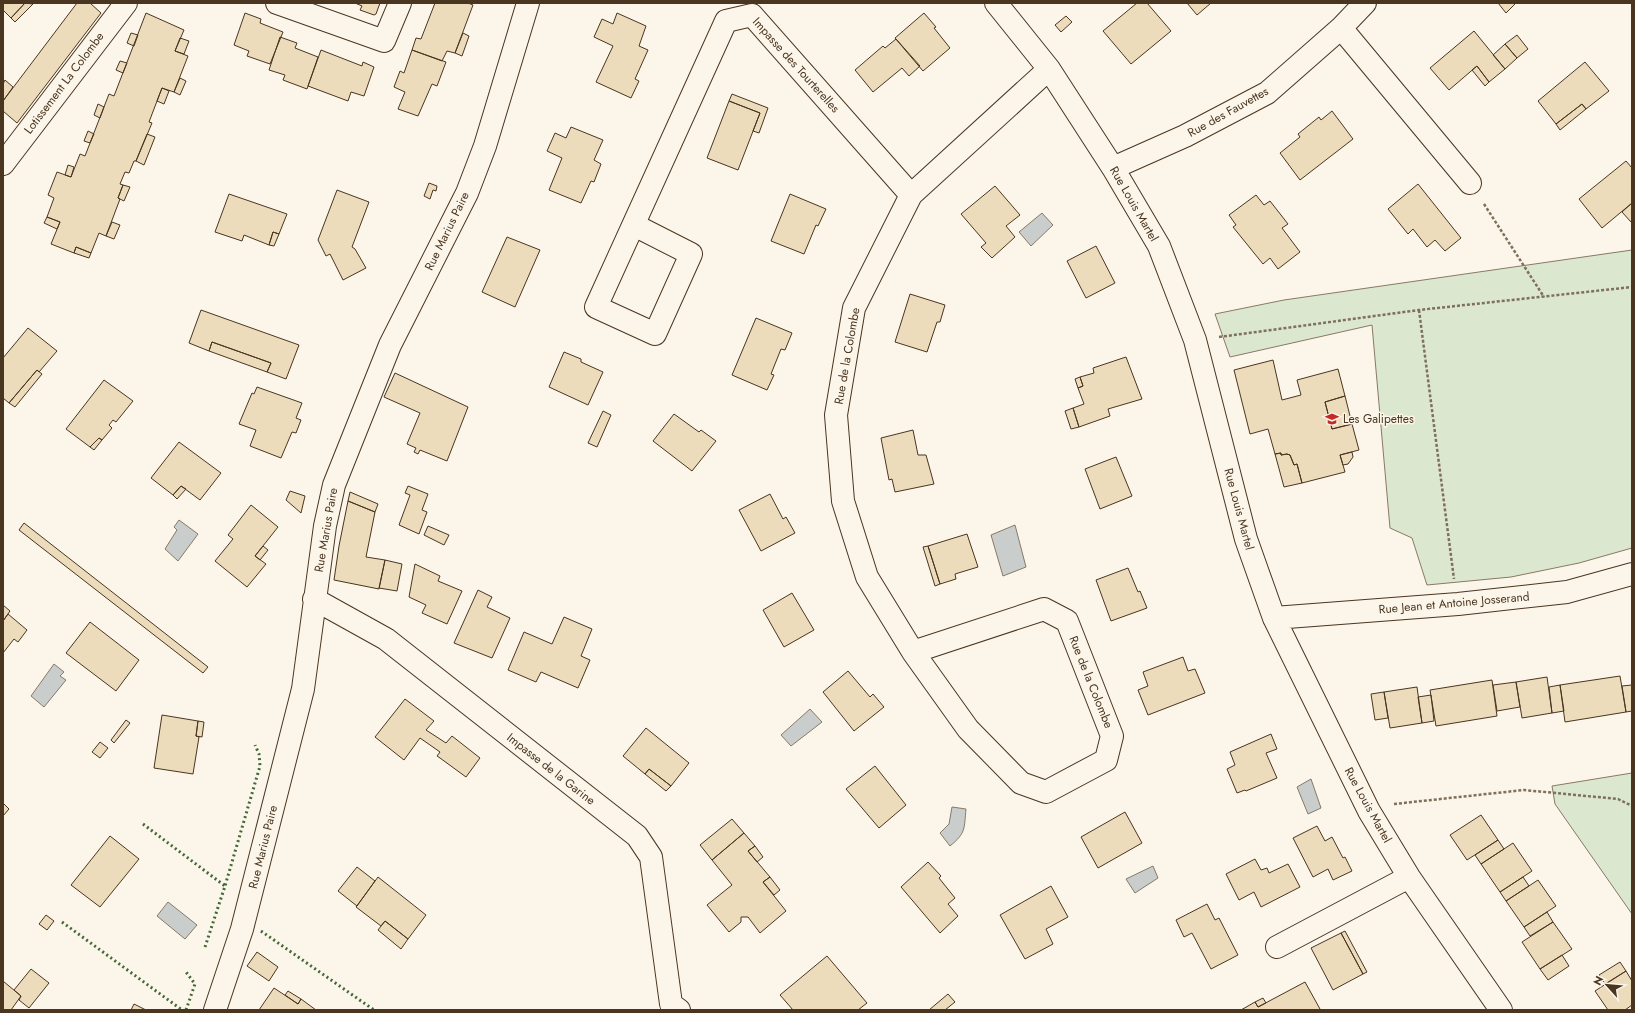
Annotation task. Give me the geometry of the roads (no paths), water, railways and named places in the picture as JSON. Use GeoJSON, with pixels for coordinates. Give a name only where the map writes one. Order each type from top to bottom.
{"type":"FeatureCollection","features":[{"type":"Feature","properties":{"kind":"street","name":"Lotissement La Colombe"},"geometry":{"type":"LineString","coordinates":[[3,164],[126,3]]}},
{"type":"Feature","properties":{"kind":"street"},"geometry":{"type":"LineString","coordinates":[[277,3],[384,41],[400,3]]}},
{"type":"Feature","properties":{"kind":"street","name":"Rue Marius Paire"},"geometry":{"type":"LineString","coordinates":[[215,1010],[242,929],[303,689],[325,526],[334,485],[390,345],[467,193],[485,146],[528,3]]}},
{"type":"Feature","properties":{"kind":"street","name":"Rue Louis Martel"},"geometry":{"type":"LineString","coordinates":[[996,3],[1049,69],[1113,168],[1159,246],[1195,340],[1246,539],[1274,618],[1369,811],[1410,877],[1501,1010]]}},
{"type":"Feature","properties":{"kind":"street","name":"Rue des Fauvettes"},"geometry":{"type":"LineString","coordinates":[[1113,168],[1185,136],[1267,93],[1341,28],[1365,3]]}},
{"type":"Feature","properties":{"kind":"street","name":"Impasse des Tourterelles"},"geometry":{"type":"LineString","coordinates":[[634,225],[691,254],[655,334],[596,307],[726,21],[752,15],[911,195]]}},
{"type":"Feature","properties":{"kind":"street"},"geometry":{"type":"LineString","coordinates":[[1341,28],[1470,183]]}},
{"type":"Feature","properties":{"kind":"street","name":"Rue de la Colombe"},"geometry":{"type":"LineString","coordinates":[[913,652],[1044,609],[1067,621],[1112,736],[1106,760],[1046,792],[1021,783],[968,729],[913,652],[867,577],[843,501],[836,415],[854,308],[911,195],[1049,69]]}},
{"type":"Feature","properties":{"kind":"street","name":"Rue Jean et Antoine Josserand"},"geometry":{"type":"LineString","coordinates":[[1274,618],[1458,604],[1567,592],[1632,574]]}},
{"type":"Feature","properties":{"kind":"street","name":"Impasse de la Garine"},"geometry":{"type":"LineString","coordinates":[[314,599],[386,639],[637,836],[651,857],[671,1004],[679,1010]]}},
{"type":"Feature","properties":{"kind":"street"},"geometry":{"type":"LineString","coordinates":[[1277,947],[1410,877]]}},
{"type":"Feature","properties":{"kind":"place","name":"Les Galipettes"},"geometry":{"type":"Point","coordinates":[1332,419]}}]}
